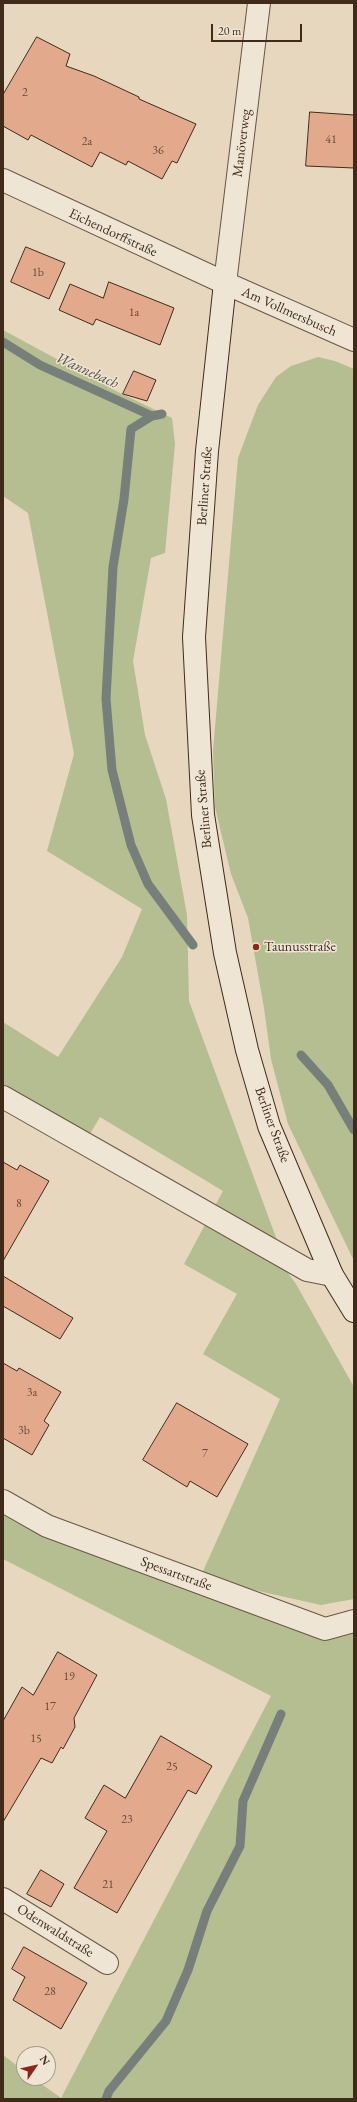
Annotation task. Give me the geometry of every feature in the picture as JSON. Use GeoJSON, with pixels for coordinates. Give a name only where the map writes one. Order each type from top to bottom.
{"type":"FeatureCollection","features":[{"type":"Feature","properties":{"kind":"street","name":"Manöverweg"},"geometry":{"type":"LineString","coordinates":[[224,284],[259,3]]}},
{"type":"Feature","properties":{"kind":"street","name":"Eichendorffstraße"},"geometry":{"type":"LineString","coordinates":[[3,180],[224,284]]}},
{"type":"Feature","properties":{"kind":"street","name":"Am Vollmersbusch"},"geometry":{"type":"LineString","coordinates":[[224,284],[354,340]]}},
{"type":"Feature","properties":{"kind":"street","name":"Berliner Straße"},"geometry":{"type":"LineString","coordinates":[[224,284],[207,451],[194,637],[203,815],[225,953],[247,1050],[269,1126],[332,1275],[354,1311]]}},
{"type":"Feature","properties":{"kind":"street"},"geometry":{"type":"LineString","coordinates":[[3,1097],[307,1270],[332,1275]]}},
{"type":"Feature","properties":{"kind":"street","name":"Spessartstraße"},"geometry":{"type":"LineString","coordinates":[[3,1501],[47,1526],[325,1629],[354,1621]]}},
{"type":"Feature","properties":{"kind":"street","name":"Odenwaldstraße"},"geometry":{"type":"LineString","coordinates":[[3,1899],[107,1964]]}},
{"type":"Feature","properties":{"kind":"green space"},"geometry":{"type":"Polygon","coordinates":[[[3,330],[116,391],[172,418],[175,444],[165,553],[151,558],[133,661],[145,735],[166,799],[187,915],[189,1001],[278,1243],[279,1261],[296,1284],[354,1387],[354,1599],[321,1605],[200,1578],[280,1399],[203,1354],[237,1294],[184,1264],[223,1191],[100,1117],[87,1139],[3,1091],[3,1022],[58,1057],[122,957],[142,909],[47,851],[74,754],[28,513],[3,496],[3,330]]]}},
{"type":"Feature","properties":{"kind":"green space"},"geometry":{"type":"Polygon","coordinates":[[[318,357],[335,361],[354,369],[354,1261],[288,1124],[271,1059],[264,1008],[248,918],[231,874],[215,807],[213,751],[238,458],[258,405],[276,377],[291,366],[318,357]]]}},
{"type":"Feature","properties":{"kind":"green space"},"geometry":{"type":"Polygon","coordinates":[[[3,1501],[354,1631],[354,2099],[3,2099],[3,2055],[16,2065],[16,2086],[44,2086],[61,2098],[271,1696],[3,1559],[3,1501]]]}},
{"type":"Feature","properties":{"kind":"building"},"geometry":{"type":"Polygon","coordinates":[[[37,37],[70,54],[66,66],[94,76],[139,97],[139,99],[196,124],[177,163],[172,161],[162,179],[128,161],[126,165],[100,152],[92,167],[31,135],[28,140],[3,126],[3,95],[37,37]]]}},
{"type":"Feature","properties":{"kind":"building"},"geometry":{"type":"Polygon","coordinates":[[[310,112],[354,115],[354,168],[306,166],[310,112]]]}},
{"type":"Feature","properties":{"kind":"building"},"geometry":{"type":"Polygon","coordinates":[[[26,247],[65,263],[49,299],[11,282],[26,247]]]}},
{"type":"Feature","properties":{"kind":"building"},"geometry":{"type":"Polygon","coordinates":[[[109,282],[174,308],[160,345],[96,319],[93,325],[59,310],[70,284],[103,298],[109,282]]]}},
{"type":"Feature","properties":{"kind":"building"},"geometry":{"type":"Polygon","coordinates":[[[134,371],[156,380],[147,401],[123,394],[134,371]]]}},
{"type":"Feature","properties":{"kind":"building"},"geometry":{"type":"Polygon","coordinates":[[[3,1162],[17,1170],[20,1165],[49,1181],[3,1261],[3,1162]]]}},
{"type":"Feature","properties":{"kind":"building"},"geometry":{"type":"Polygon","coordinates":[[[3,1276],[73,1318],[60,1339],[3,1306],[3,1276]]]}},
{"type":"Feature","properties":{"kind":"building"},"geometry":{"type":"Polygon","coordinates":[[[3,1363],[17,1371],[19,1368],[61,1392],[44,1421],[49,1425],[32,1455],[3,1438],[3,1363]]]}},
{"type":"Feature","properties":{"kind":"building"},"geometry":{"type":"Polygon","coordinates":[[[177,1403],[248,1444],[217,1497],[190,1481],[187,1487],[143,1460],[177,1403]]]}},
{"type":"Feature","properties":{"kind":"building"},"geometry":{"type":"Polygon","coordinates":[[[58,1652],[97,1675],[74,1718],[75,1727],[63,1749],[61,1747],[52,1763],[41,1758],[3,1822],[3,1721],[22,1687],[33,1695],[58,1652]]]}},
{"type":"Feature","properties":{"kind":"building"},"geometry":{"type":"Polygon","coordinates":[[[161,1736],[212,1766],[196,1794],[188,1790],[117,1913],[74,1888],[107,1831],[85,1818],[104,1785],[125,1798],[161,1736]]]}},
{"type":"Feature","properties":{"kind":"building"},"geometry":{"type":"Polygon","coordinates":[[[41,1870],[64,1884],[51,1907],[27,1894],[41,1870]]]}},
{"type":"Feature","properties":{"kind":"building"},"geometry":{"type":"Polygon","coordinates":[[[24,1947],[87,1983],[61,2029],[13,2000],[25,1977],[12,1969],[24,1947]]]}},
{"type":"Feature","properties":{"kind":"waterway","name":"Wannebach"},"geometry":{"type":"LineString","coordinates":[[3,342],[40,365],[152,416],[162,414]]}},
{"type":"Feature","properties":{"kind":"waterway"},"geometry":{"type":"LineString","coordinates":[[152,416],[131,429],[124,499],[113,567],[106,699],[112,770],[131,845],[148,884],[193,945]]}},
{"type":"Feature","properties":{"kind":"waterway"},"geometry":{"type":"LineString","coordinates":[[301,1055],[328,1085],[354,1130]]}},
{"type":"Feature","properties":{"kind":"waterway"},"geometry":{"type":"LineString","coordinates":[[106,2099],[109,2091],[166,2021],[188,1970],[207,1911],[240,1846],[243,1801],[281,1714]]}},
{"type":"Feature","properties":{"kind":"place","name":"Taunusstraße"},"geometry":{"type":"Point","coordinates":[256,947]}}]}
